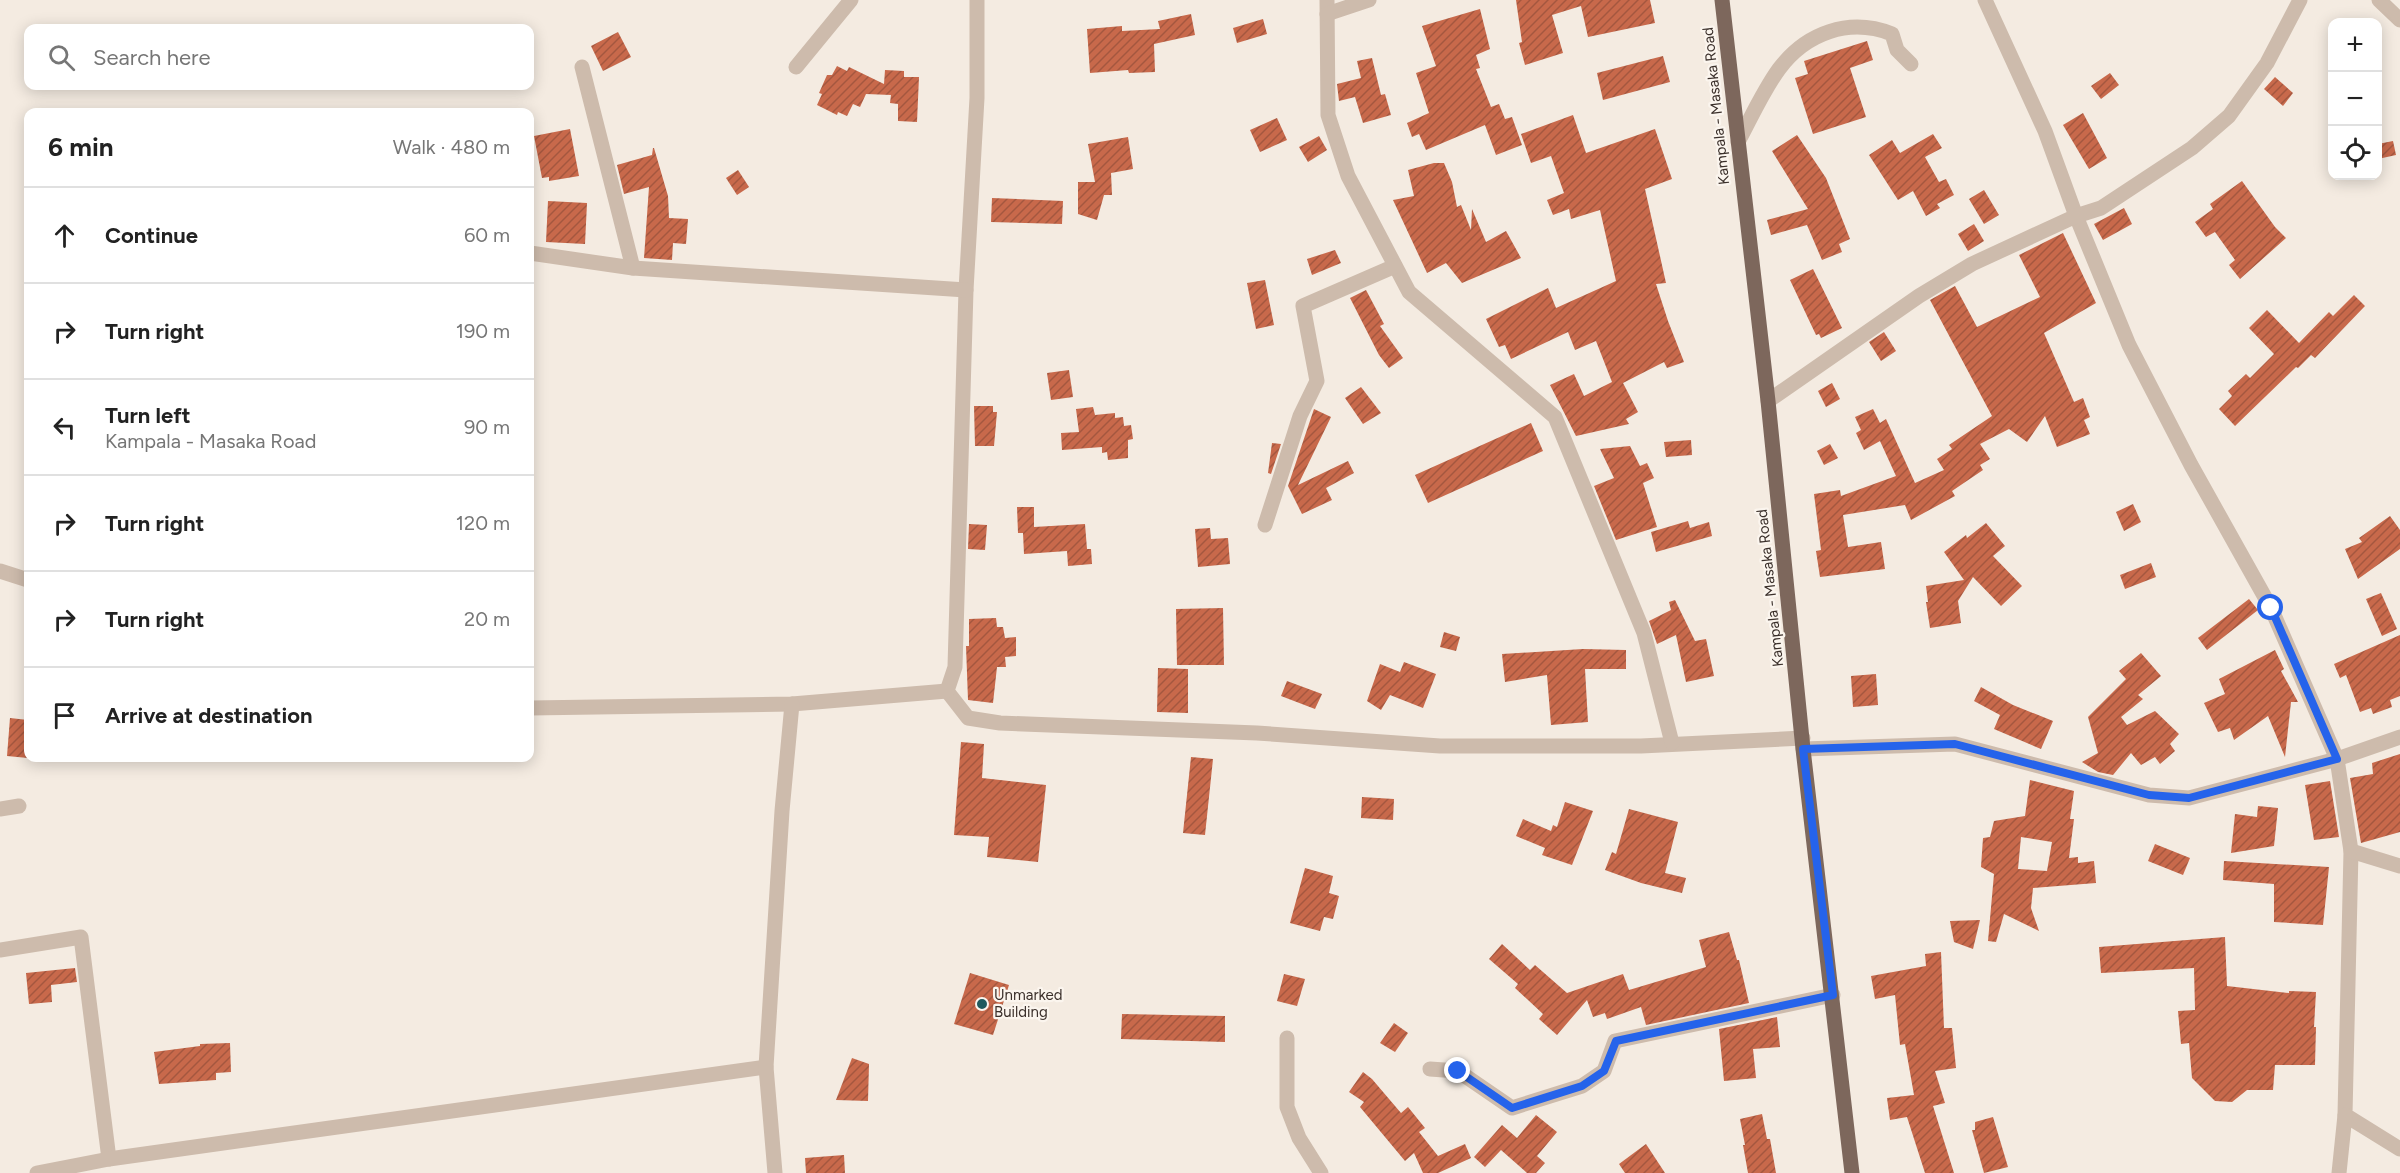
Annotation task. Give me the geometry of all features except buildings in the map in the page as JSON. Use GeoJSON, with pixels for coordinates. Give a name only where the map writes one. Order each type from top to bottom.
{"type":"FeatureCollection","features":[{"type":"Feature","properties":{"kind":"main road","name":"Kampala - Masaka Road"},"geometry":{"type":"LineString","coordinates":[[1722,0],[1852,1173]]}},
{"type":"Feature","properties":{"kind":"street"},"geometry":{"type":"LineString","coordinates":[[796,67],[851,0]]}},
{"type":"Feature","properties":{"kind":"street"},"geometry":{"type":"LineString","coordinates":[[947,692],[955,667],[966,290],[977,98],[977,0]]}},
{"type":"Feature","properties":{"kind":"street"},"geometry":{"type":"LineString","coordinates":[[1369,0],[1327,7],[1328,115],[1348,176],[1409,292],[1555,417],[1644,633],[1672,743]]}},
{"type":"Feature","properties":{"kind":"street"},"geometry":{"type":"LineString","coordinates":[[1985,0],[2045,131],[2076,216],[2128,345],[2191,465],[2271,608],[2337,759],[2351,851],[2345,1115],[2339,1173]]}},
{"type":"Feature","properties":{"kind":"street"},"geometry":{"type":"LineString","coordinates":[[1768,401],[1919,296],[1963,269],[2076,216],[2101,208],[2156,174],[2192,148],[2229,116],[2267,63],[2300,0]]}},
{"type":"Feature","properties":{"kind":"street"},"geometry":{"type":"LineString","coordinates":[[2379,0],[2400,20]]}},
{"type":"Feature","properties":{"kind":"street"},"geometry":{"type":"LineString","coordinates":[[1738,142],[1778,70],[1799,46],[1836,28],[1875,27],[1892,34],[1897,50],[1911,64]]}},
{"type":"Feature","properties":{"kind":"street"},"geometry":{"type":"LineString","coordinates":[[582,67],[633,268]]}},
{"type":"Feature","properties":{"kind":"street"},"geometry":{"type":"LineString","coordinates":[[534,254],[633,268],[966,290]]}},
{"type":"Feature","properties":{"kind":"street"},"geometry":{"type":"LineString","coordinates":[[1265,525],[1300,416],[1317,381],[1303,306],[1395,266]]}},
{"type":"Feature","properties":{"kind":"street"},"geometry":{"type":"LineString","coordinates":[[0,571],[24,579]]}},
{"type":"Feature","properties":{"kind":"street"},"geometry":{"type":"LineString","coordinates":[[947,692],[968,718],[1000,723],[1257,733],[1440,746],[1641,746],[1672,743],[1955,744],[2149,795],[2189,798],[2337,759],[2400,736]]}},
{"type":"Feature","properties":{"kind":"street"},"geometry":{"type":"LineString","coordinates":[[534,708],[792,704],[947,692]]}},
{"type":"Feature","properties":{"kind":"street"},"geometry":{"type":"LineString","coordinates":[[775,1173],[766,1067],[782,812],[792,704]]}},
{"type":"Feature","properties":{"kind":"street"},"geometry":{"type":"LineString","coordinates":[[0,809],[19,806]]}},
{"type":"Feature","properties":{"kind":"street"},"geometry":{"type":"LineString","coordinates":[[2351,851],[2400,866]]}},
{"type":"Feature","properties":{"kind":"street"},"geometry":{"type":"LineString","coordinates":[[0,950],[81,937],[109,1159]]}},
{"type":"Feature","properties":{"kind":"street"},"geometry":{"type":"LineString","coordinates":[[1430,1069],[1458,1071],[1512,1108],[1582,1086],[1604,1071],[1616,1041],[1833,995]]}},
{"type":"Feature","properties":{"kind":"street"},"geometry":{"type":"LineString","coordinates":[[1287,1038],[1287,1107],[1299,1138],[1321,1173]]}},
{"type":"Feature","properties":{"kind":"street"},"geometry":{"type":"LineString","coordinates":[[37,1173],[109,1159],[766,1067]]}},
{"type":"Feature","properties":{"kind":"street"},"geometry":{"type":"LineString","coordinates":[[2345,1115],[2400,1149]]}},
{"type":"Feature","properties":{"kind":"place","name":"Unmarked Building"},"geometry":{"type":"Point","coordinates":[982,1004]}},
{"type":"Feature","properties":{"kind":"route"},"geometry":{"type":"LineString","coordinates":[[1458,1071],[1512,1108],[1582,1086],[1604,1071],[1616,1041],[1833,995],[1803,749],[1955,744],[2149,795],[2189,798],[2337,759],[2271,608]]}}]}
